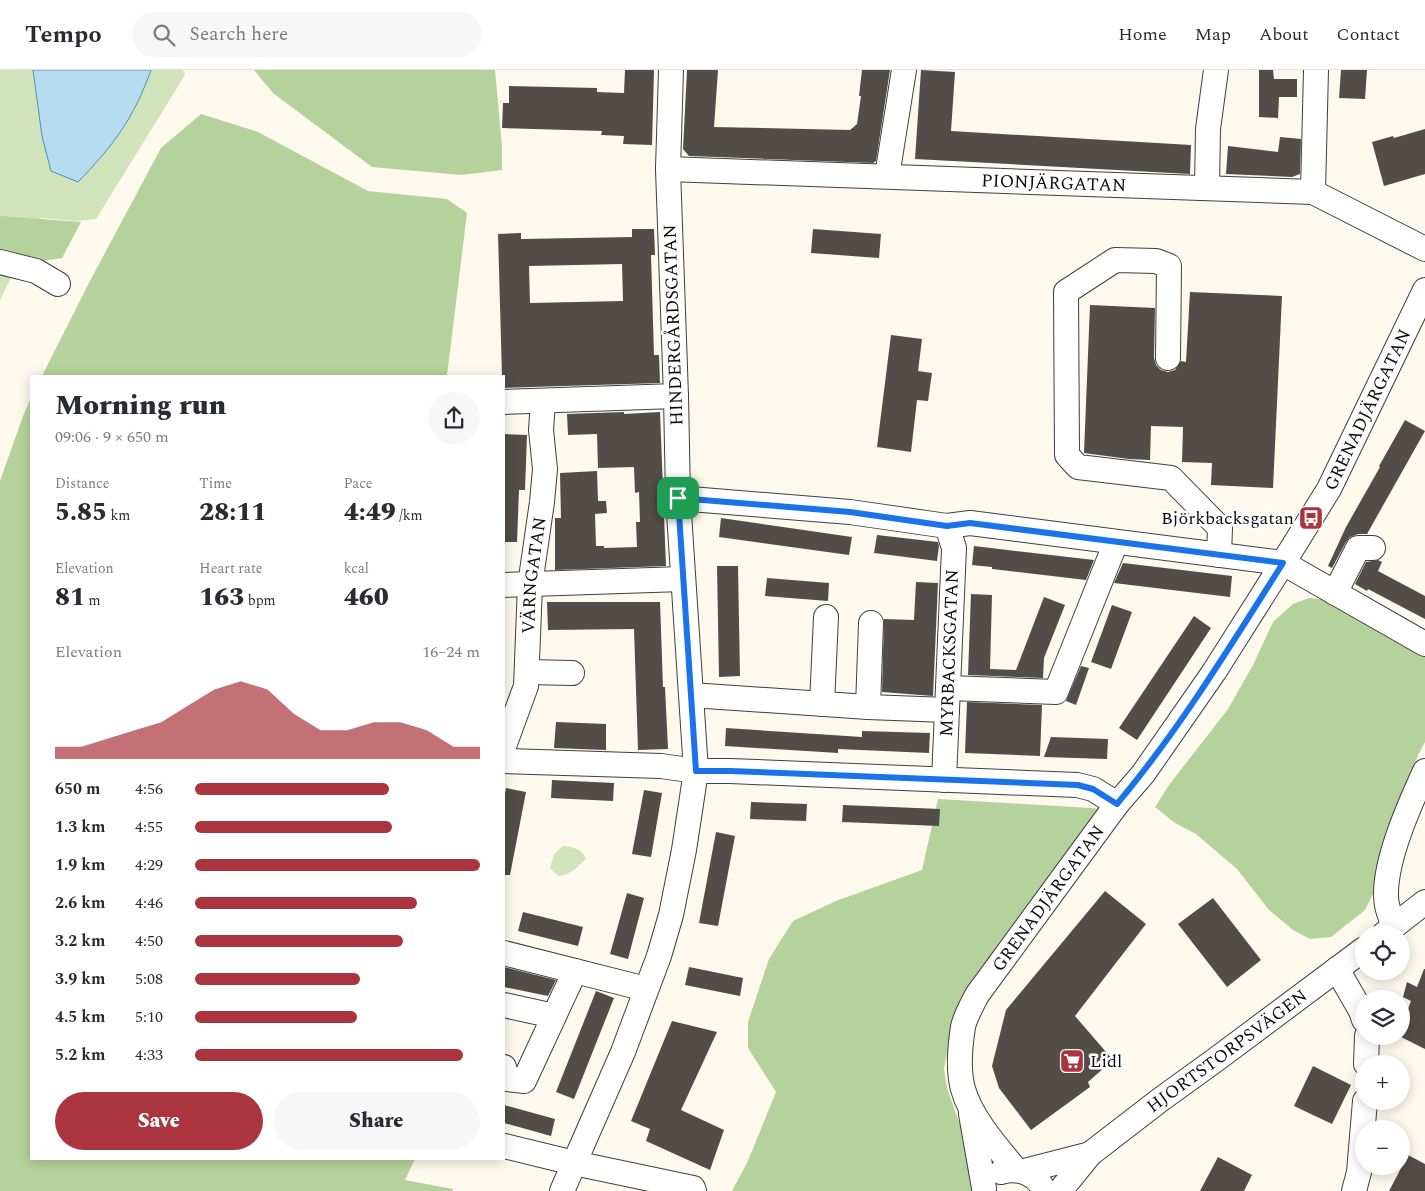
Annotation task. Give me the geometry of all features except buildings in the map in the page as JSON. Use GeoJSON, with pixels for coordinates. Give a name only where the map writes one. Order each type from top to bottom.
{"type":"FeatureCollection","features":[{"type":"Feature","properties":{"kind":"street","name":"HINDERGÅRDSGATAN"},"geometry":{"type":"LineString","coordinates":[[562,1191],[623,1052],[671,915],[684,850],[696,771],[678,498],[668,169],[671,70]]}},
{"type":"Feature","properties":{"kind":"street"},"geometry":{"type":"LineString","coordinates":[[887,176],[904,70]]}},
{"type":"Feature","properties":{"kind":"street"},"geometry":{"type":"LineString","coordinates":[[1208,188],[1208,129],[1216,70]]}},
{"type":"Feature","properties":{"kind":"street"},"geometry":{"type":"LineString","coordinates":[[1313,192],[1316,70]]}},
{"type":"Feature","properties":{"kind":"street","name":"PIONJÄRGATAN"},"geometry":{"type":"LineString","coordinates":[[668,169],[1313,192],[1425,249]]}},
{"type":"Feature","properties":{"kind":"street"},"geometry":{"type":"LineString","coordinates":[[1168,358],[1169,266],[1156,261],[1115,260],[1066,292],[1067,455],[1078,467],[1171,478],[1220,528],[1219,555]]}},
{"type":"Feature","properties":{"kind":"street"},"geometry":{"type":"LineString","coordinates":[[0,262],[36,271],[58,284]]}},
{"type":"Feature","properties":{"kind":"street","name":"GRENADJÄRGATAN"},"geometry":{"type":"LineString","coordinates":[[1020,1170],[996,1146],[970,1108],[962,1088],[960,1063],[963,1026],[976,996],[1117,804],[1143,774],[1188,710],[1283,563],[1329,488],[1425,290]]}},
{"type":"Feature","properties":{"kind":"street"},"geometry":{"type":"LineString","coordinates":[[505,402],[676,396]]}},
{"type":"Feature","properties":{"kind":"street","name":"VÄRNGATAN"},"geometry":{"type":"LineString","coordinates":[[505,743],[526,686],[530,585],[542,502],[544,469],[543,401]]}},
{"type":"Feature","properties":{"kind":"street"},"geometry":{"type":"LineString","coordinates":[[678,498],[850,512],[947,526],[970,523],[1283,563],[1425,644]]}},
{"type":"Feature","properties":{"kind":"street","name":"MYRBACKSGATAN"},"geometry":{"type":"LineString","coordinates":[[944,780],[954,548],[947,526]]}},
{"type":"Feature","properties":{"kind":"street"},"geometry":{"type":"LineString","coordinates":[[691,695],[868,707],[947,699],[1056,692],[1116,542]]}},
{"type":"Feature","properties":{"kind":"street"},"geometry":{"type":"LineString","coordinates":[[1335,592],[1358,548],[1374,548]]}},
{"type":"Feature","properties":{"kind":"street"},"geometry":{"type":"LineString","coordinates":[[505,585],[683,579]]}},
{"type":"Feature","properties":{"kind":"street"},"geometry":{"type":"LineString","coordinates":[[822,704],[826,617]]}},
{"type":"Feature","properties":{"kind":"street"},"geometry":{"type":"LineString","coordinates":[[868,707],[871,623]]}},
{"type":"Feature","properties":{"kind":"street"},"geometry":{"type":"LineString","coordinates":[[527,672],[572,673]]}},
{"type":"Feature","properties":{"kind":"street"},"geometry":{"type":"LineString","coordinates":[[505,761],[661,766],[696,771],[1078,785],[1093,789],[1117,804]]}},
{"type":"Feature","properties":{"kind":"street"},"geometry":{"type":"LineString","coordinates":[[1389,925],[1386,896],[1389,868],[1406,814],[1425,771]]}},
{"type":"Feature","properties":{"kind":"street"},"geometry":{"type":"LineString","coordinates":[[1395,925],[1425,902]]}},
{"type":"Feature","properties":{"kind":"street"},"geometry":{"type":"LineString","coordinates":[[505,954],[646,988]]}},
{"type":"Feature","properties":{"kind":"street","name":"HJORTSTORPSVÄGEN"},"geometry":{"type":"LineString","coordinates":[[1060,1191],[1090,1154],[1355,955]]}},
{"type":"Feature","properties":{"kind":"street"},"geometry":{"type":"LineString","coordinates":[[1337,969],[1355,1000]]}},
{"type":"Feature","properties":{"kind":"street"},"geometry":{"type":"LineString","coordinates":[[505,1071],[507,1079],[524,1081],[575,971]]}},
{"type":"Feature","properties":{"kind":"street"},"geometry":{"type":"LineString","coordinates":[[505,1005],[554,1016]]}},
{"type":"Feature","properties":{"kind":"street","name":"GRENADJÄRGATAN"},"geometry":{"type":"LineString","coordinates":[[970,1108],[983,1189]]}},
{"type":"Feature","properties":{"kind":"street"},"geometry":{"type":"LineString","coordinates":[[1354,1191],[1359,1172],[1363,1110]]}},
{"type":"Feature","properties":{"kind":"street"},"geometry":{"type":"LineString","coordinates":[[505,1146],[693,1188],[694,1191]]}},
{"type":"Feature","properties":{"kind":"street","name":"HJORTSTORPSVÄGEN"},"geometry":{"type":"LineString","coordinates":[[983,1189],[999,1173],[1090,1154]]}},
{"type":"Feature","properties":{"kind":"street"},"geometry":{"type":"LineString","coordinates":[[1020,1170],[1038,1181],[1044,1191]]}},
{"type":"Feature","properties":{"kind":"green space"},"geometry":{"type":"Polygon","coordinates":[[[0,70],[33,70],[42,136],[78,182],[102,156],[130,117],[151,70],[183,70],[185,75],[96,219],[77,221],[40,218],[0,300],[0,70]]]}},
{"type":"Feature","properties":{"kind":"green space"},"geometry":{"type":"Polygon","coordinates":[[[254,70],[495,70],[502,147],[502,170],[461,175],[372,167],[273,93],[254,70]]]}},
{"type":"Feature","properties":{"kind":"green space"},"geometry":{"type":"Polygon","coordinates":[[[201,114],[258,132],[368,191],[447,199],[467,213],[447,375],[43,375],[161,148],[201,114]]]}},
{"type":"Feature","properties":{"kind":"green space"},"geometry":{"type":"Polygon","coordinates":[[[0,216],[81,222],[62,258],[30,263],[0,255],[0,216]]]}},
{"type":"Feature","properties":{"kind":"green space"},"geometry":{"type":"Polygon","coordinates":[[[30,400],[30,1160],[415,1160],[405,1180],[453,1189],[453,1191],[0,1191],[0,481],[30,400]]]}},
{"type":"Feature","properties":{"kind":"green space"},"geometry":{"type":"Polygon","coordinates":[[[1309,598],[1328,600],[1425,653],[1425,742],[1394,816],[1374,892],[1365,910],[1331,937],[1310,939],[1293,930],[1269,910],[1237,869],[1196,834],[1175,823],[1155,807],[1169,785],[1228,709],[1253,665],[1273,622],[1293,604],[1309,598]]]}},
{"type":"Feature","properties":{"kind":"green space"},"geometry":{"type":"Polygon","coordinates":[[[938,799],[1107,809],[953,1021],[944,1069],[947,1088],[983,1191],[732,1191],[747,1163],[776,1092],[748,1048],[748,1022],[769,959],[793,921],[836,901],[922,870],[938,799]]]}},
{"type":"Feature","properties":{"kind":"green space"},"geometry":{"type":"Polygon","coordinates":[[[563,846],[577,849],[586,859],[577,868],[558,876],[550,868],[554,854],[563,846]]]}},
{"type":"Feature","properties":{"kind":"water"},"geometry":{"type":"Polygon","coordinates":[[[33,70],[151,70],[130,117],[102,156],[78,182],[51,171],[42,136],[33,70]]]}},
{"type":"Feature","properties":{"kind":"place","name":"Björkbacksgatan"},"geometry":{"type":"Point","coordinates":[1311,518]}},
{"type":"Feature","properties":{"kind":"place","name":"Lidl"},"geometry":{"type":"Point","coordinates":[1072,1061]}},
{"type":"Feature","properties":{"kind":"route"},"geometry":{"type":"LineString","coordinates":[[678,498],[850,512],[947,526],[970,523],[1283,563],[1214,672],[1143,774],[1117,804],[1093,789],[1078,785],[696,771],[678,498]]}}]}
